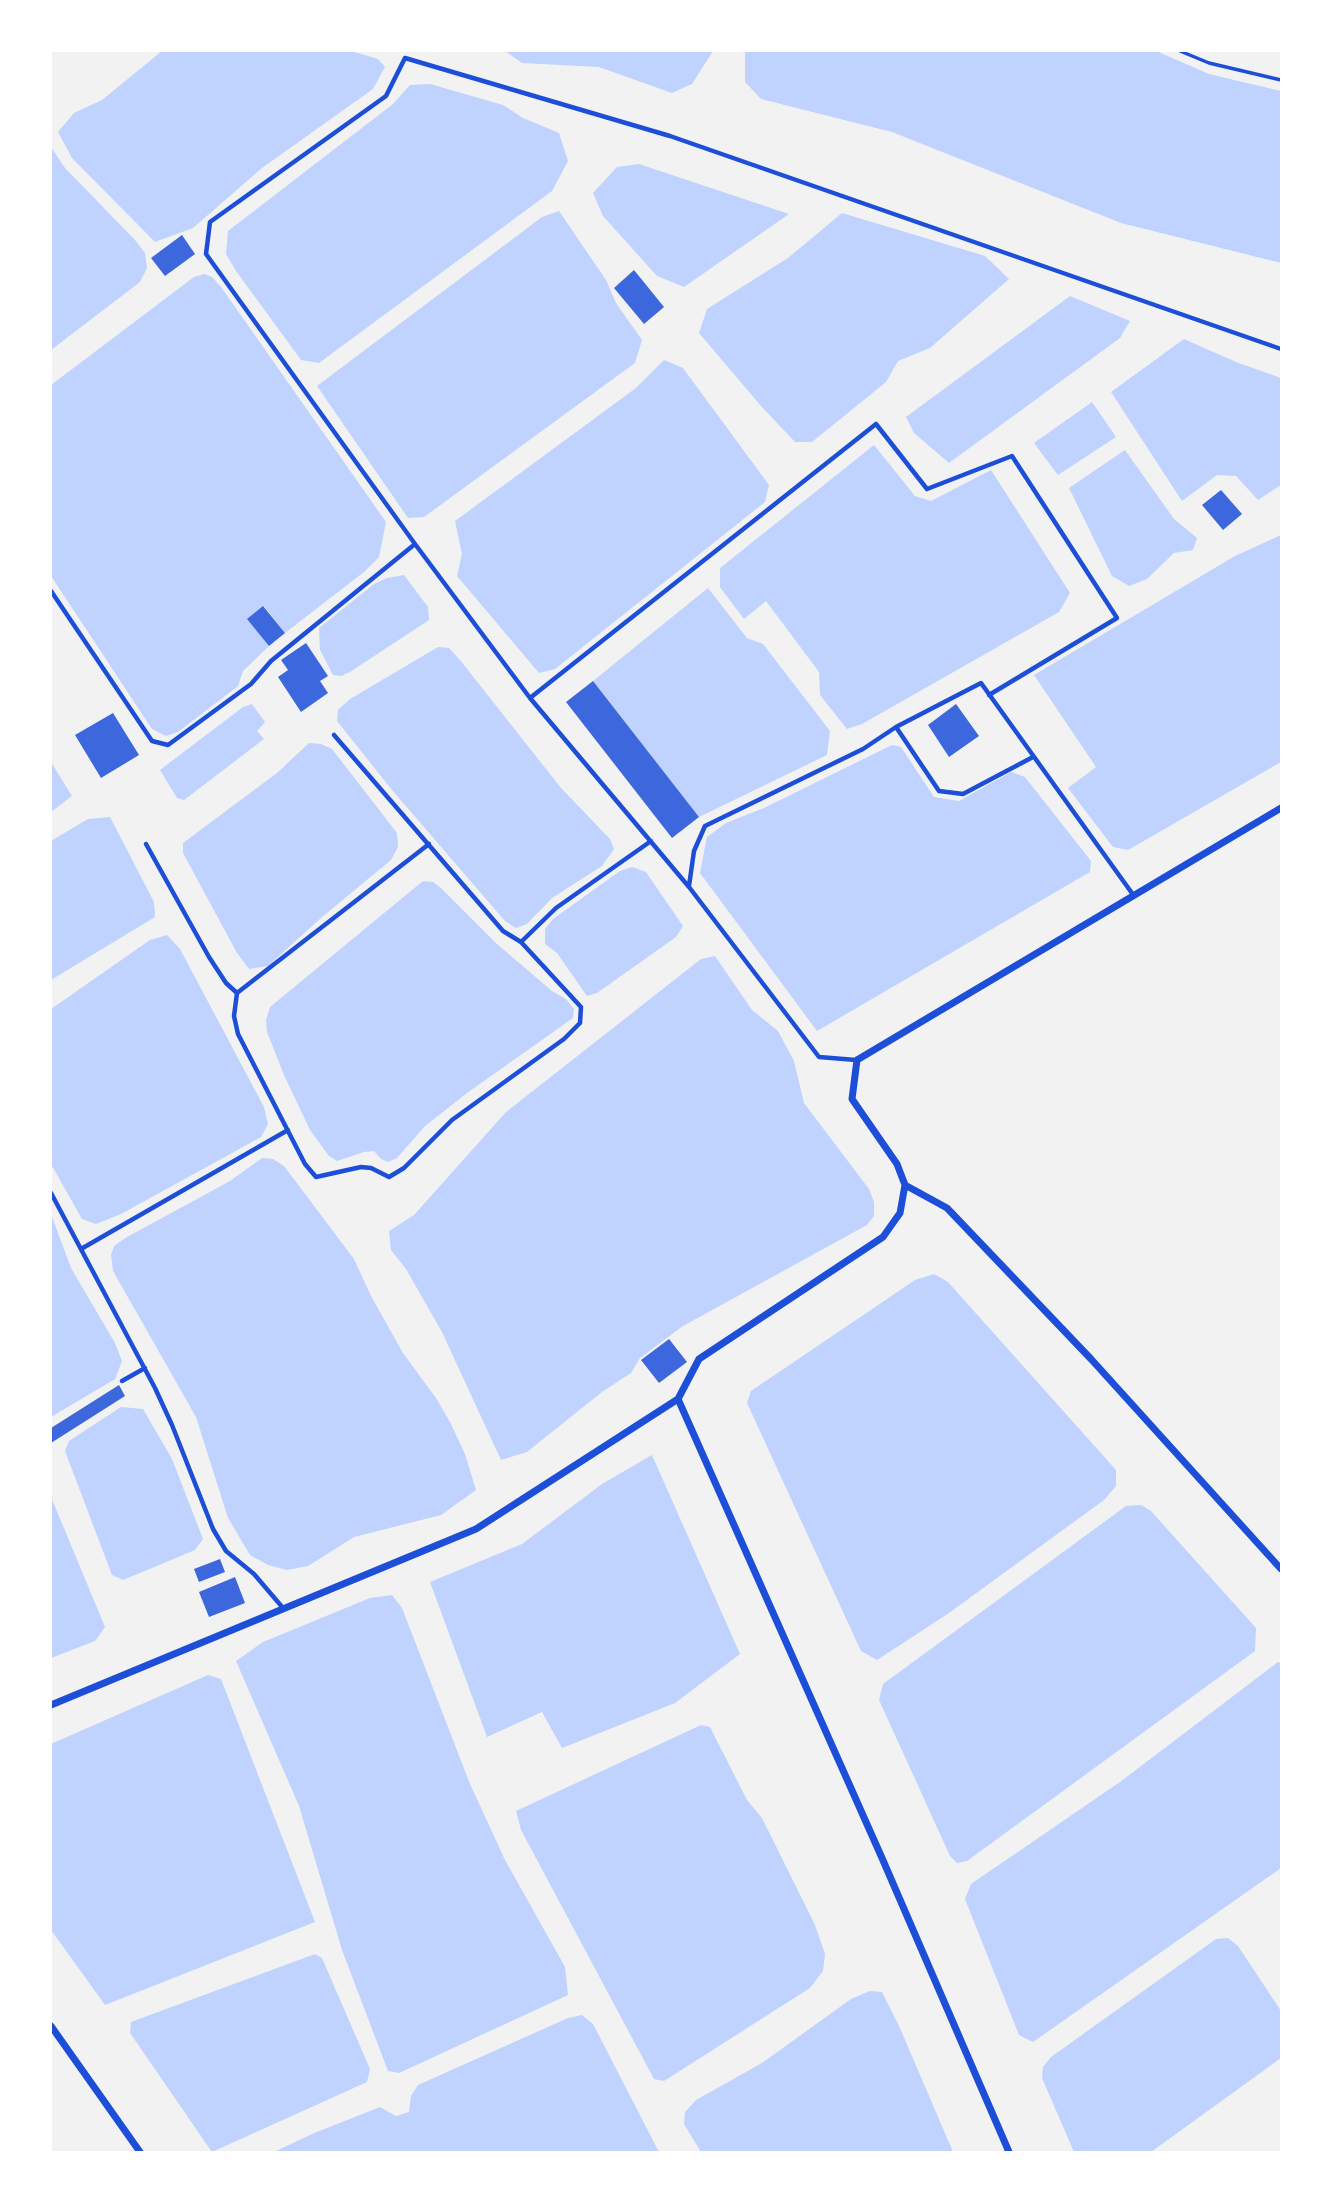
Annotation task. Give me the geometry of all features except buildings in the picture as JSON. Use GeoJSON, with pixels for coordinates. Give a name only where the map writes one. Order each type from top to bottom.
{"type":"FeatureCollection","features":[{"type":"Feature","properties":{"kind":"street"},"geometry":{"type":"LineString","coordinates":[[51,1706],[476,1530],[678,1399],[699,1359],[883,1237],[900,1213],[905,1185],[897,1164],[852,1099],[857,1060],[1281,808]]}},
{"type":"Feature","properties":{"kind":"street"},"geometry":{"type":"LineString","coordinates":[[905,1185],[947,1208],[1091,1359],[1281,1569]]}},
{"type":"Feature","properties":{"kind":"street"},"geometry":{"type":"LineString","coordinates":[[678,1399],[1009,2152]]}},
{"type":"Feature","properties":{"kind":"street"},"geometry":{"type":"LineString","coordinates":[[51,2026],[140,2152]]}},
{"type":"Feature","properties":{"kind":"lane"},"geometry":{"type":"LineString","coordinates":[[857,1060],[819,1057],[651,841],[530,698],[415,544],[206,254],[210,222],[386,96],[405,58],[670,136],[1281,349]]}},
{"type":"Feature","properties":{"kind":"lane"},"geometry":{"type":"LineString","coordinates":[[530,698],[876,424],[927,489],[1012,456],[1117,618],[989,695]]}},
{"type":"Feature","properties":{"kind":"lane"},"geometry":{"type":"LineString","coordinates":[[51,592],[152,741],[168,745],[251,684],[271,661],[415,544]]}},
{"type":"Feature","properties":{"kind":"lane"},"geometry":{"type":"LineString","coordinates":[[688,887],[694,851],[705,826],[863,749],[896,727],[981,683],[1134,897]]}},
{"type":"Feature","properties":{"kind":"lane"},"geometry":{"type":"LineString","coordinates":[[896,727],[939,791],[963,794],[1033,757]]}},
{"type":"Feature","properties":{"kind":"lane"},"geometry":{"type":"LineString","coordinates":[[334,734],[503,931],[521,942],[581,1007],[580,1023],[564,1039],[452,1120],[404,1168],[389,1177],[371,1168],[361,1167],[316,1177],[305,1164],[238,1034],[234,1016],[237,993],[429,845]]}},
{"type":"Feature","properties":{"kind":"lane"},"geometry":{"type":"LineString","coordinates":[[521,942],[555,908],[651,841]]}},
{"type":"Feature","properties":{"kind":"lane"},"geometry":{"type":"LineString","coordinates":[[146,844],[209,957],[226,983],[237,993]]}},
{"type":"Feature","properties":{"kind":"lane"},"geometry":{"type":"LineString","coordinates":[[80,1249],[288,1130]]}},
{"type":"Feature","properties":{"kind":"lane"},"geometry":{"type":"LineString","coordinates":[[51,1194],[145,1368],[172,1425],[213,1529],[226,1551],[254,1574],[284,1608]]}},
{"type":"Feature","properties":{"kind":"lane"},"geometry":{"type":"LineString","coordinates":[[122,1381],[145,1368]]}},
{"type":"Feature","properties":{"kind":"path"},"geometry":{"type":"LineString","coordinates":[[1180,51],[1209,63],[1281,80]]}},
{"type":"Feature","properties":{"kind":"water"},"geometry":{"type":"Polygon","coordinates":[[[162,51],[351,51],[378,59],[385,67],[373,89],[262,168],[193,228],[155,242],[72,158],[58,132],[74,113],[102,100],[162,51]]]}},
{"type":"Feature","properties":{"kind":"water"},"geometry":{"type":"Polygon","coordinates":[[[505,51],[713,51],[692,84],[672,93],[599,67],[522,63],[505,51]]]}},
{"type":"Feature","properties":{"kind":"water"},"geometry":{"type":"Polygon","coordinates":[[[737,51],[1156,51],[1209,74],[1281,91],[1281,263],[1121,223],[892,132],[761,99],[745,82],[745,52],[737,51]]]}},
{"type":"Feature","properties":{"kind":"water"},"geometry":{"type":"Polygon","coordinates":[[[430,84],[503,105],[523,118],[559,133],[568,161],[552,191],[319,363],[301,360],[226,254],[228,231],[393,104],[410,85],[430,84]]]}},
{"type":"Feature","properties":{"kind":"water"},"geometry":{"type":"Polygon","coordinates":[[[51,147],[65,168],[135,240],[145,253],[147,268],[140,282],[51,350],[51,147]]]}},
{"type":"Feature","properties":{"kind":"water"},"geometry":{"type":"Polygon","coordinates":[[[639,164],[789,214],[684,287],[657,276],[603,216],[593,193],[617,167],[639,164]]]}},
{"type":"Feature","properties":{"kind":"water"},"geometry":{"type":"Polygon","coordinates":[[[559,211],[606,280],[616,303],[642,340],[635,363],[424,517],[408,518],[317,386],[542,217],[559,211]]]}},
{"type":"Feature","properties":{"kind":"water"},"geometry":{"type":"Polygon","coordinates":[[[842,213],[985,256],[1009,279],[930,348],[898,361],[886,382],[812,442],[795,442],[699,333],[707,309],[788,258],[842,213]]]}},
{"type":"Feature","properties":{"kind":"water"},"geometry":{"type":"Polygon","coordinates":[[[204,274],[212,277],[221,287],[386,522],[379,557],[364,572],[285,633],[264,606],[248,619],[269,646],[243,671],[238,686],[178,732],[166,736],[152,729],[51,576],[51,385],[194,277],[204,274]]]}},
{"type":"Feature","properties":{"kind":"water"},"geometry":{"type":"Polygon","coordinates":[[[1070,296],[1130,321],[1120,338],[949,463],[914,433],[906,417],[1070,296]]]}},
{"type":"Feature","properties":{"kind":"water"},"geometry":{"type":"Polygon","coordinates":[[[1184,339],[1281,378],[1281,485],[1258,500],[1236,476],[1217,475],[1182,501],[1111,392],[1184,339]]]}},
{"type":"Feature","properties":{"kind":"water"},"geometry":{"type":"Polygon","coordinates":[[[664,360],[683,368],[769,485],[765,502],[555,669],[539,673],[457,576],[462,554],[455,521],[636,388],[664,360]]]}},
{"type":"Feature","properties":{"kind":"water"},"geometry":{"type":"Polygon","coordinates":[[[1092,402],[1116,437],[1058,475],[1034,443],[1092,402]]]}},
{"type":"Feature","properties":{"kind":"water"},"geometry":{"type":"Polygon","coordinates":[[[874,445],[915,496],[931,501],[991,470],[1070,593],[1059,612],[862,724],[847,729],[820,695],[819,672],[766,601],[744,619],[720,587],[720,568],[874,445]]]}},
{"type":"Feature","properties":{"kind":"water"},"geometry":{"type":"Polygon","coordinates":[[[1125,450],[1174,519],[1197,538],[1193,550],[1174,553],[1147,579],[1129,586],[1112,576],[1069,488],[1125,450]]]}},
{"type":"Feature","properties":{"kind":"water"},"geometry":{"type":"Polygon","coordinates":[[[1281,535],[1281,762],[1128,850],[1113,847],[1068,788],[1096,767],[1034,675],[1235,556],[1281,535]]]}},
{"type":"Feature","properties":{"kind":"water"},"geometry":{"type":"Polygon","coordinates":[[[404,575],[428,607],[429,620],[350,672],[341,676],[333,675],[320,650],[319,628],[374,584],[404,575]]]}},
{"type":"Feature","properties":{"kind":"water"},"geometry":{"type":"Polygon","coordinates":[[[708,588],[747,638],[763,644],[830,731],[827,755],[699,817],[593,681],[708,588]]]}},
{"type":"Feature","properties":{"kind":"water"},"geometry":{"type":"Polygon","coordinates":[[[438,647],[449,648],[460,660],[561,788],[610,839],[614,849],[602,866],[552,898],[527,924],[516,928],[505,921],[392,790],[337,721],[338,710],[350,699],[438,647]]]}},
{"type":"Feature","properties":{"kind":"water"},"geometry":{"type":"Polygon","coordinates":[[[252,704],[265,722],[257,731],[264,739],[184,800],[177,798],[160,770],[243,707],[252,704]]]}},
{"type":"Feature","properties":{"kind":"water"},"geometry":{"type":"Polygon","coordinates":[[[309,743],[332,749],[397,833],[398,847],[391,860],[268,966],[249,969],[237,953],[183,853],[183,843],[277,773],[309,743]]]}},
{"type":"Feature","properties":{"kind":"water"},"geometry":{"type":"Polygon","coordinates":[[[892,745],[901,747],[934,797],[959,801],[1011,772],[1025,777],[1091,861],[1090,872],[817,1031],[700,873],[707,837],[726,823],[764,808],[892,745]]]}},
{"type":"Feature","properties":{"kind":"water"},"geometry":{"type":"Polygon","coordinates":[[[51,762],[72,796],[51,812],[51,762]]]}},
{"type":"Feature","properties":{"kind":"water"},"geometry":{"type":"Polygon","coordinates":[[[110,817],[154,902],[155,917],[51,980],[51,841],[88,819],[110,817]]]}},
{"type":"Feature","properties":{"kind":"water"},"geometry":{"type":"Polygon","coordinates":[[[632,867],[646,872],[683,926],[676,937],[597,993],[587,996],[557,953],[545,944],[545,929],[553,919],[620,871],[632,867]]]}},
{"type":"Feature","properties":{"kind":"water"},"geometry":{"type":"Polygon","coordinates":[[[423,881],[433,882],[441,888],[497,944],[552,991],[566,999],[574,1009],[573,1018],[425,1126],[397,1158],[388,1162],[374,1151],[337,1161],[329,1156],[310,1130],[284,1075],[267,1032],[266,1020],[270,1007],[423,881]]]}},
{"type":"Feature","properties":{"kind":"water"},"geometry":{"type":"Polygon","coordinates":[[[167,935],[180,949],[264,1107],[268,1124],[261,1137],[121,1214],[96,1224],[82,1219],[51,1164],[51,1009],[150,940],[167,935]]]}},
{"type":"Feature","properties":{"kind":"water"},"geometry":{"type":"Polygon","coordinates":[[[715,956],[752,1010],[778,1031],[794,1061],[804,1103],[869,1189],[874,1202],[874,1216],[867,1225],[683,1326],[640,1358],[631,1373],[602,1392],[527,1452],[501,1460],[442,1332],[406,1269],[391,1250],[389,1231],[414,1215],[506,1112],[701,959],[715,956]]]}},
{"type":"Feature","properties":{"kind":"water"},"geometry":{"type":"Polygon","coordinates":[[[262,1158],[273,1159],[284,1166],[354,1259],[403,1353],[450,1422],[465,1454],[476,1490],[441,1515],[354,1537],[308,1566],[287,1570],[268,1565],[250,1555],[228,1518],[196,1417],[113,1271],[111,1255],[114,1246],[127,1237],[230,1181],[262,1158]]]}},
{"type":"Feature","properties":{"kind":"water"},"geometry":{"type":"Polygon","coordinates":[[[51,1214],[71,1268],[115,1343],[122,1361],[115,1379],[51,1417],[51,1214]]]}},
{"type":"Feature","properties":{"kind":"water"},"geometry":{"type":"Polygon","coordinates":[[[934,1274],[948,1282],[1116,1470],[1116,1486],[1104,1500],[949,1613],[877,1660],[861,1651],[747,1403],[751,1391],[915,1280],[934,1274]]]}},
{"type":"Feature","properties":{"kind":"water"},"geometry":{"type":"Polygon","coordinates":[[[121,1407],[143,1409],[172,1459],[203,1539],[195,1550],[123,1580],[112,1575],[65,1451],[69,1441],[121,1407]]]}},
{"type":"Feature","properties":{"kind":"water"},"geometry":{"type":"Polygon","coordinates":[[[652,1455],[740,1654],[675,1703],[562,1748],[542,1712],[487,1737],[430,1582],[522,1544],[602,1484],[652,1455]]]}},
{"type":"Feature","properties":{"kind":"water"},"geometry":{"type":"Polygon","coordinates":[[[51,1497],[105,1627],[95,1641],[51,1658],[51,1497]]]}},
{"type":"Feature","properties":{"kind":"water"},"geometry":{"type":"Polygon","coordinates":[[[1141,1505],[1151,1511],[1256,1628],[1255,1651],[967,1861],[957,1863],[950,1856],[879,1700],[883,1684],[1126,1506],[1141,1505]]]}},
{"type":"Feature","properties":{"kind":"water"},"geometry":{"type":"Polygon","coordinates":[[[392,1595],[402,1608],[470,1784],[505,1860],[565,1967],[568,1995],[399,2073],[388,2071],[342,1950],[299,1806],[236,1661],[263,1642],[370,1598],[392,1595]]]}},
{"type":"Feature","properties":{"kind":"water"},"geometry":{"type":"Polygon","coordinates":[[[1278,1662],[1281,1663],[1281,1868],[1033,2042],[1019,2035],[965,1899],[971,1884],[1120,1782],[1278,1662]]]}},
{"type":"Feature","properties":{"kind":"water"},"geometry":{"type":"Polygon","coordinates":[[[208,1675],[221,1679],[315,1922],[105,2005],[51,1930],[51,1744],[208,1675]]]}},
{"type":"Feature","properties":{"kind":"water"},"geometry":{"type":"Polygon","coordinates":[[[701,1725],[710,1727],[747,1800],[762,1818],[815,1925],[825,1954],[823,1971],[810,1988],[664,2081],[654,2079],[521,1830],[516,1811],[701,1725]]]}},
{"type":"Feature","properties":{"kind":"water"},"geometry":{"type":"Polygon","coordinates":[[[1228,1938],[1238,1946],[1281,2011],[1281,2058],[1151,2152],[1074,2152],[1042,2078],[1043,2067],[1051,2057],[1216,1939],[1228,1938]]]}},
{"type":"Feature","properties":{"kind":"water"},"geometry":{"type":"Polygon","coordinates":[[[315,1954],[322,1958],[370,2069],[367,2082],[212,2152],[130,2033],[131,2022],[315,1954]]]}},
{"type":"Feature","properties":{"kind":"water"},"geometry":{"type":"Polygon","coordinates":[[[870,1991],[882,1992],[953,2152],[701,2152],[684,2124],[685,2112],[696,2100],[762,2063],[851,1999],[870,1991]]]}},
{"type":"Feature","properties":{"kind":"water"},"geometry":{"type":"Polygon","coordinates":[[[582,2015],[593,2024],[659,2152],[274,2152],[380,2107],[396,2116],[409,2112],[411,2096],[418,2085],[568,2018],[582,2015]]]}}]}
